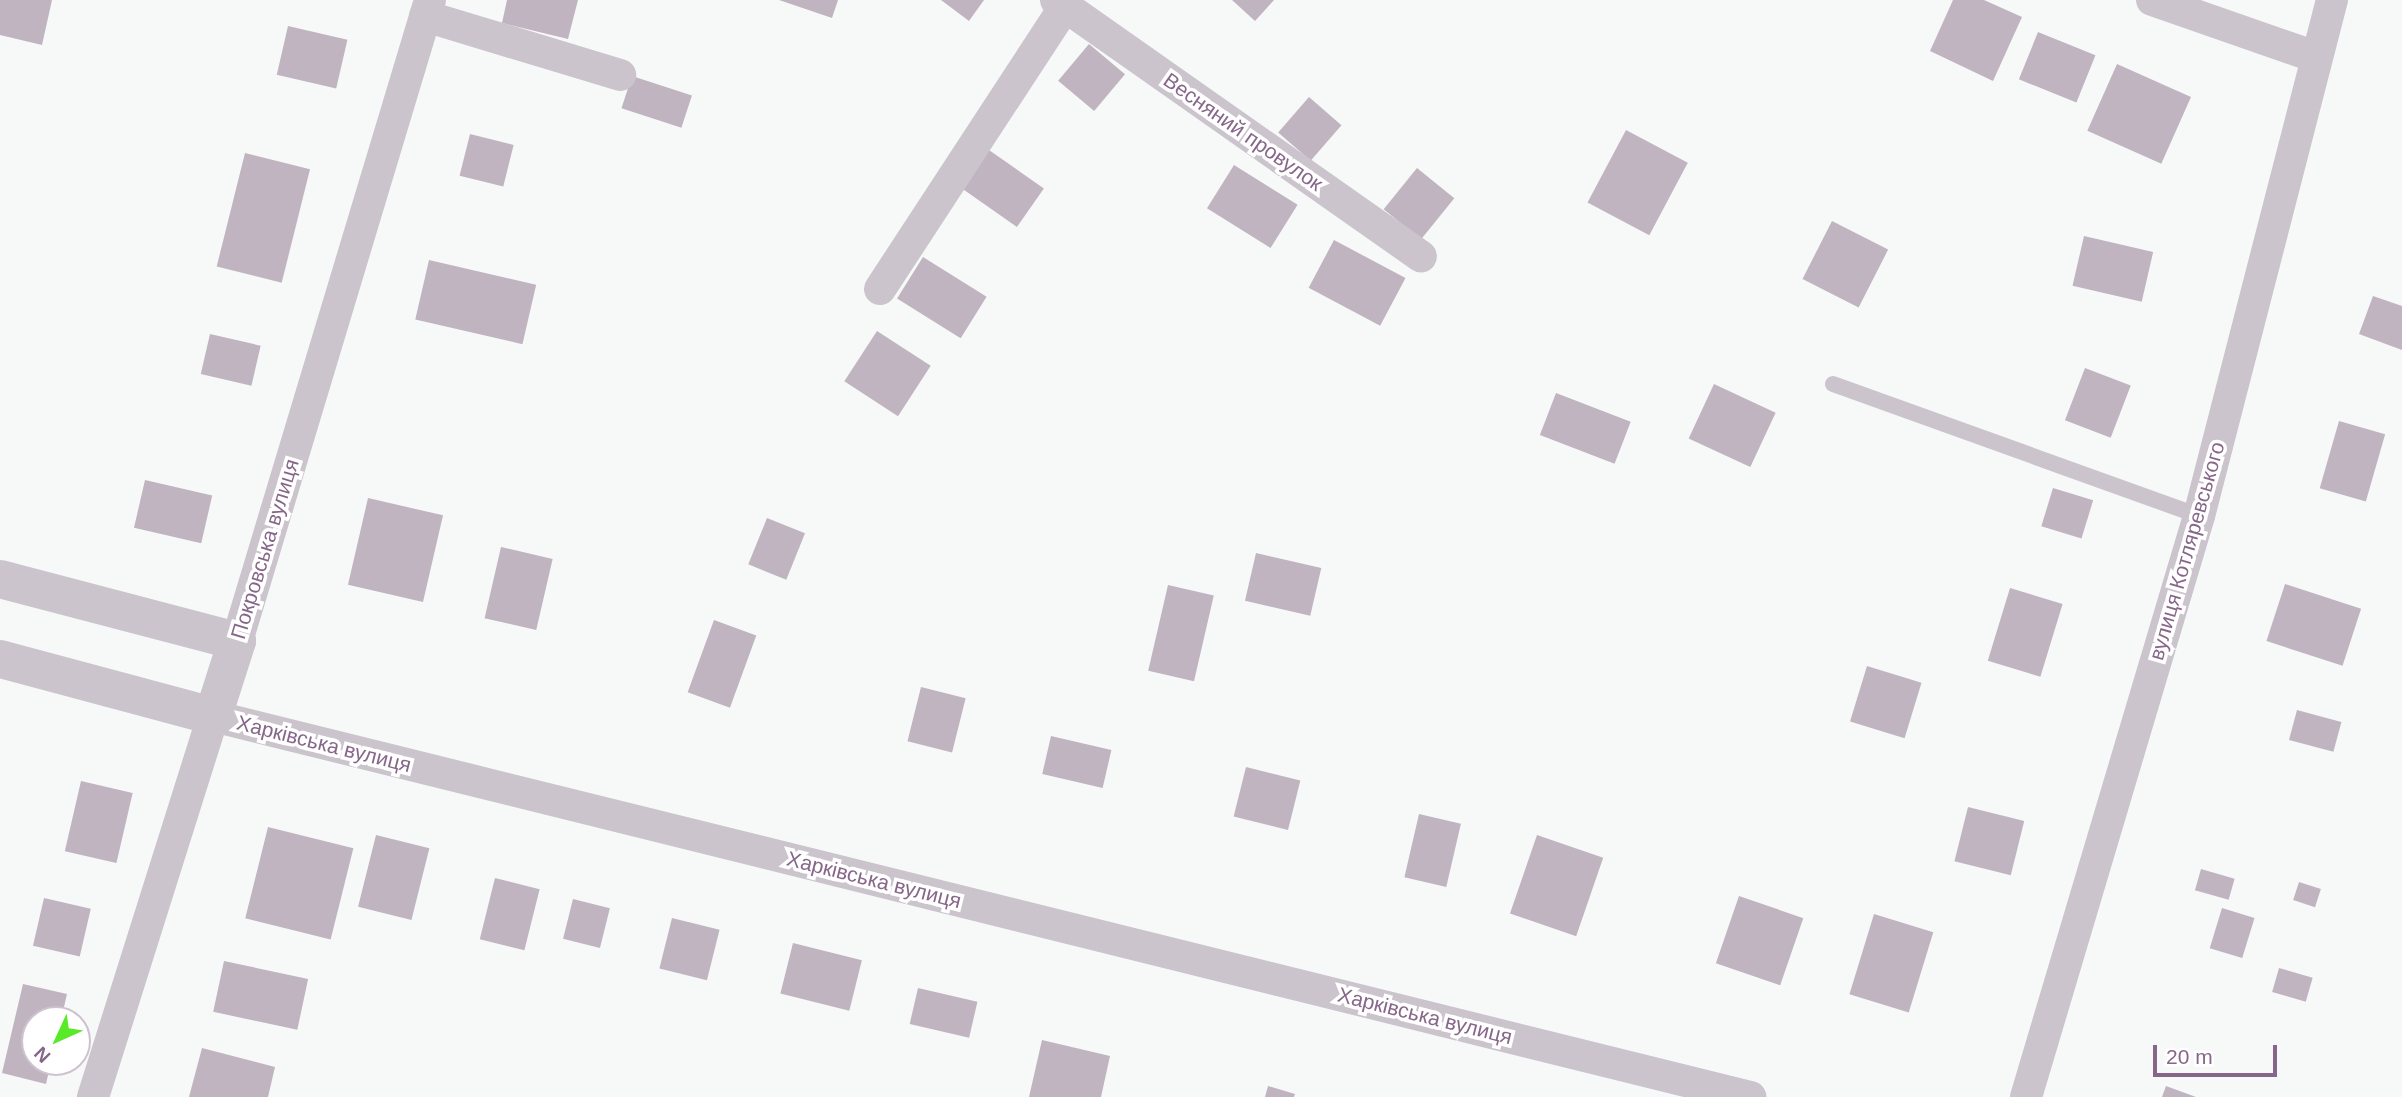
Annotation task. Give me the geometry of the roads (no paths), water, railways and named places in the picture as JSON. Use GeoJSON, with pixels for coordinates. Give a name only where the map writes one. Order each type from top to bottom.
{"type":"FeatureCollection","features":[{"type":"Feature","properties":{"kind":"street"},"geometry":{"type":"LineString","coordinates":[[2152,0],[2316,57]]}},
{"type":"Feature","properties":{"kind":"street","name":"вулиця Котляревського"},"geometry":{"type":"LineString","coordinates":[[2026,1097],[2199,516],[2332,0]]}},
{"type":"Feature","properties":{"kind":"street","name":"Весняний провулок"},"geometry":{"type":"LineString","coordinates":[[880,289],[1060,3],[1420,257]]}},
{"type":"Feature","properties":{"kind":"street"},"geometry":{"type":"LineString","coordinates":[[427,8],[620,75]]}},
{"type":"Feature","properties":{"kind":"street","name":"Покровська вулиця"},"geometry":{"type":"LineString","coordinates":[[93,1097],[237,640],[427,8]]}},
{"type":"Feature","properties":{"kind":"street"},"geometry":{"type":"LineString","coordinates":[[0,579],[237,640]]}},
{"type":"Feature","properties":{"kind":"street","name":"Харківська вулиця"},"geometry":{"type":"LineString","coordinates":[[0,659],[213,716],[1750,1097]]}},
{"type":"Feature","properties":{"kind":"lane"},"geometry":{"type":"LineString","coordinates":[[1833,384],[2199,516]]}}]}
